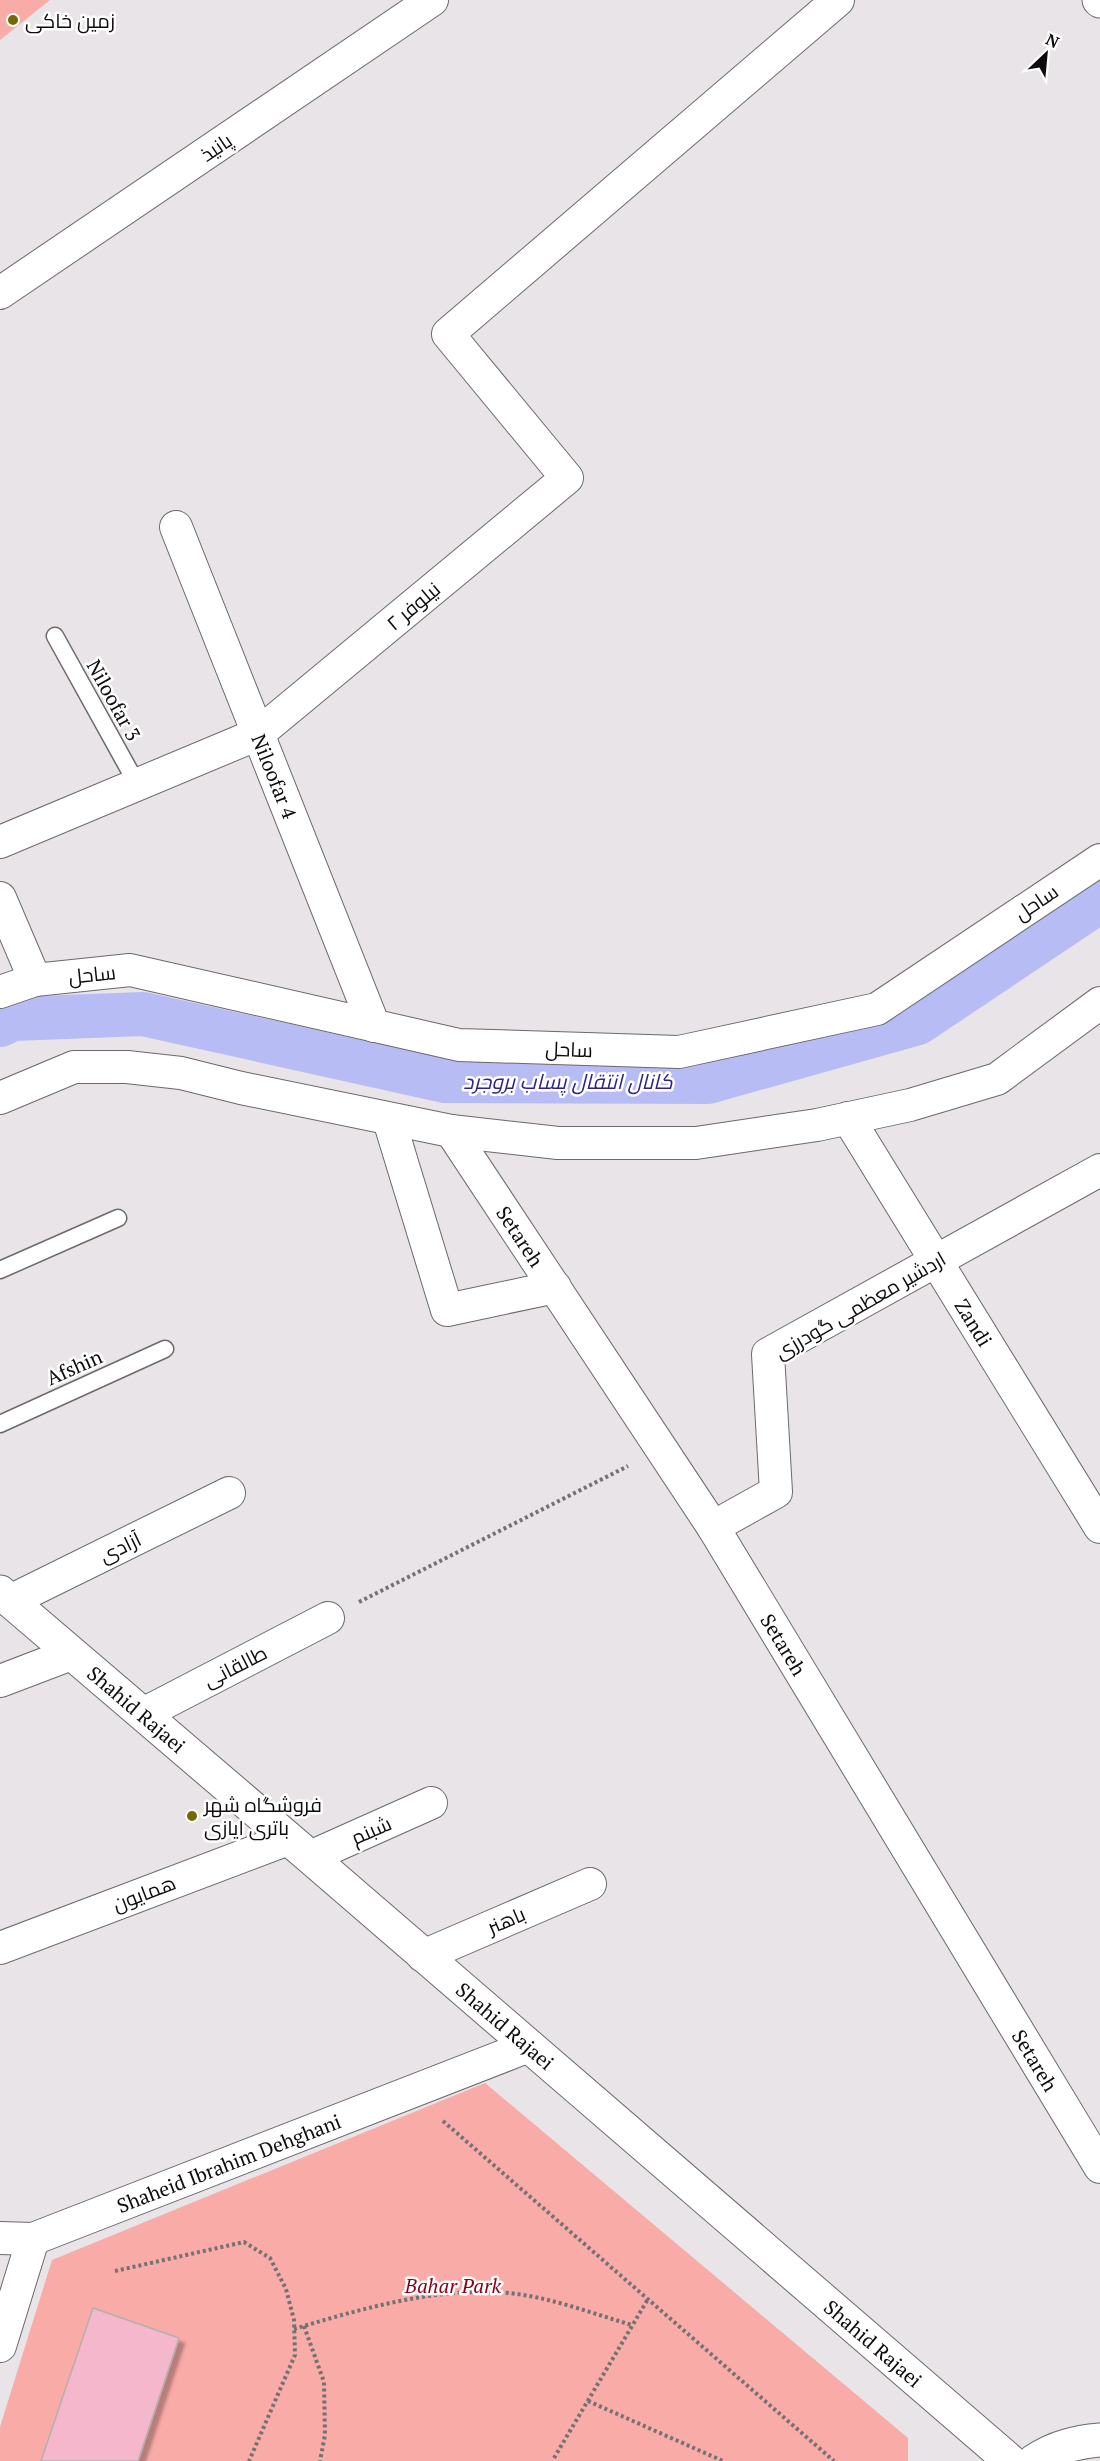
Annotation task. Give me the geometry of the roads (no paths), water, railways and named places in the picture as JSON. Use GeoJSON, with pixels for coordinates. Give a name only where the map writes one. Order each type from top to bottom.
{"type":"FeatureCollection","features":[{"type":"Feature","properties":{"kind":"street","name":"پانیذ"},"geometry":{"type":"LineString","coordinates":[[0,293],[432,0]]}},
{"type":"Feature","properties":{"kind":"street","name":"نیلوفر ۲"},"geometry":{"type":"LineString","coordinates":[[0,842],[258,734],[567,478],[448,334],[838,0]]}},
{"type":"Feature","properties":{"kind":"street","name":"Niloofar 4"},"geometry":{"type":"LineString","coordinates":[[176,527],[374,1026]]}},
{"type":"Feature","properties":{"kind":"street","name":"ساحل"},"geometry":{"type":"LineString","coordinates":[[0,992],[35,980],[130,970],[459,1046],[679,1052],[877,1009],[1100,860]]}},
{"type":"Feature","properties":{"kind":"street"},"geometry":{"type":"LineString","coordinates":[[0,898],[35,980]]}},
{"type":"Feature","properties":{"kind":"street"},"geometry":{"type":"LineString","coordinates":[[0,1098],[74,1067],[127,1066],[181,1073],[389,1120],[451,1131],[558,1143],[696,1143],[848,1118],[910,1105],[997,1079],[1100,1003]]}},
{"type":"Feature","properties":{"kind":"street","name":"Zandi"},"geometry":{"type":"LineString","coordinates":[[848,1118],[1100,1527]]}},
{"type":"Feature","properties":{"kind":"street"},"geometry":{"type":"LineString","coordinates":[[389,1120],[447,1311],[555,1287]]}},
{"type":"Feature","properties":{"kind":"street","name":"Setareh"},"geometry":{"type":"LineString","coordinates":[[451,1131],[713,1527],[1100,2167]]}},
{"type":"Feature","properties":{"kind":"street","name":"اردشیر معظمی گودرزی"},"geometry":{"type":"LineString","coordinates":[[713,1527],[776,1492],[768,1354],[1100,1170]]}},
{"type":"Feature","properties":{"kind":"street","name":"آزادی"},"geometry":{"type":"LineString","coordinates":[[5,1597],[229,1493]]}},
{"type":"Feature","properties":{"kind":"street","name":"Shahid Rajaei"},"geometry":{"type":"LineString","coordinates":[[5,1597],[1010,2461]]}},
{"type":"Feature","properties":{"kind":"street","name":"طالقانی"},"geometry":{"type":"LineString","coordinates":[[142,1714],[328,1618]]}},
{"type":"Feature","properties":{"kind":"street"},"geometry":{"type":"LineString","coordinates":[[0,1681],[71,1654]]}},
{"type":"Feature","properties":{"kind":"street","name":"شبنم"},"geometry":{"type":"LineString","coordinates":[[299,1848],[431,1803]]}},
{"type":"Feature","properties":{"kind":"street","name":"همایون"},"geometry":{"type":"LineString","coordinates":[[0,1948],[299,1848]]}},
{"type":"Feature","properties":{"kind":"street","name":"باهنر"},"geometry":{"type":"LineString","coordinates":[[423,1956],[590,1884]]}},
{"type":"Feature","properties":{"kind":"street","name":"Shaheid Ibrahim Dehghani"},"geometry":{"type":"LineString","coordinates":[[33,2239],[529,2046]]}},
{"type":"Feature","properties":{"kind":"street"},"geometry":{"type":"LineString","coordinates":[[0,2238],[33,2239],[0,2346]]}},
{"type":"Feature","properties":{"kind":"street"},"geometry":{"type":"LineString","coordinates":[[1034,2461],[1047,2452],[1077,2442],[1100,2440]]}},
{"type":"Feature","properties":{"kind":"lane","name":"Niloofar 3"},"geometry":{"type":"LineString","coordinates":[[55,636],[137,784]]}},
{"type":"Feature","properties":{"kind":"lane"},"geometry":{"type":"LineString","coordinates":[[0,1270],[118,1218]]}},
{"type":"Feature","properties":{"kind":"lane","name":"Afshin"},"geometry":{"type":"LineString","coordinates":[[0,1424],[165,1349]]}},
{"type":"Feature","properties":{"kind":"waterway","name":"کانال انتقال پساب بروجرد"},"geometry":{"type":"LineString","coordinates":[[0,1025],[13,1019],[143,1014],[445,1081],[708,1082],[918,1023],[1100,901]]}},
{"type":"Feature","properties":{"kind":"place","name":"زمین خاکی"},"geometry":{"type":"Point","coordinates":[13,20]}},
{"type":"Feature","properties":{"kind":"place","name":"فروشگاه شهر باتری ایازی"},"geometry":{"type":"Point","coordinates":[192,1816]}},
{"type":"Feature","properties":{"kind":"park label","name":"Bahar Park"},"geometry":{"type":"Point","coordinates":[453,2285]}}]}
